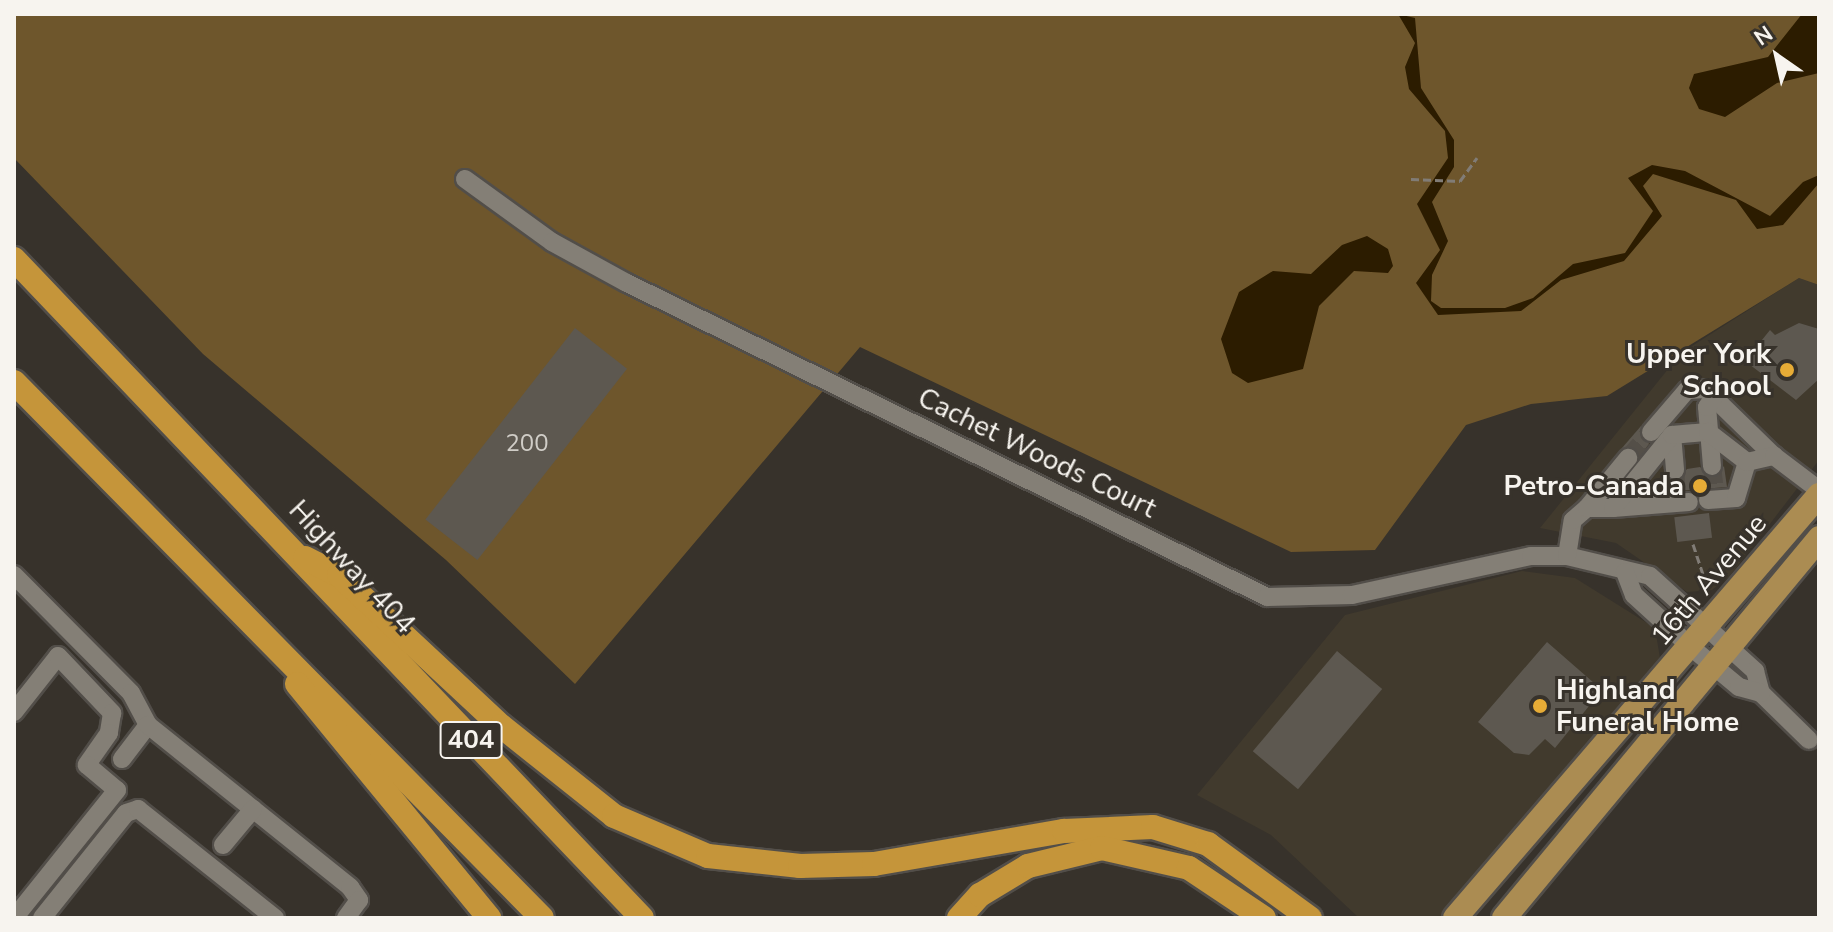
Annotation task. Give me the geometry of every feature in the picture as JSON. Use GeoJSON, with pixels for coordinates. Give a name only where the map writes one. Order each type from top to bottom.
{"type":"FeatureCollection","features":[{"type":"Feature","properties":{"kind":"highway","name":"Highway 404"},"geometry":{"type":"LineString","coordinates":[[14,259],[305,558],[642,918]]}},
{"type":"Feature","properties":{"kind":"highway","name":"404"},"geometry":{"type":"LineString","coordinates":[[14,382],[286,665],[542,918]]}},
{"type":"Feature","properties":{"kind":"highway"},"geometry":{"type":"LineString","coordinates":[[305,558],[339,575],[501,726],[614,816],[708,856],[800,866],[874,864],[1064,831],[1153,827],[1208,844],[1310,918]]}},
{"type":"Feature","properties":{"kind":"highway"},"geometry":{"type":"LineString","coordinates":[[286,665],[312,711],[489,918]]}},
{"type":"Feature","properties":{"kind":"highway"},"geometry":{"type":"LineString","coordinates":[[959,918],[980,895],[1028,866],[1102,848],[1189,868],[1264,918]]}},
{"type":"Feature","properties":{"kind":"main road","name":"16th Avenue"},"geometry":{"type":"LineString","coordinates":[[1455,918],[1692,648],[1819,493]]}},
{"type":"Feature","properties":{"kind":"main road","name":"16th Avenue"},"geometry":{"type":"LineString","coordinates":[[1504,918],[1819,538]]}},
{"type":"Feature","properties":{"kind":"street","name":"Cachet Woods Court"},"geometry":{"type":"LineString","coordinates":[[465,179],[552,242],[627,283],[1267,597],[1352,595],[1531,556],[1567,556],[1650,576],[1730,645],[1755,671],[1761,693]]}},
{"type":"Feature","properties":{"kind":"street"},"geometry":{"type":"LineString","coordinates":[[1651,432],[1687,390],[1714,397],[1774,456],[1819,493]]}},
{"type":"Feature","properties":{"kind":"street"},"geometry":{"type":"LineString","coordinates":[[1712,466],[1707,407],[1714,397]]}},
{"type":"Feature","properties":{"kind":"street"},"geometry":{"type":"LineString","coordinates":[[1613,508],[1672,435],[1708,432],[1747,462]]}},
{"type":"Feature","properties":{"kind":"street"},"geometry":{"type":"LineString","coordinates":[[1672,435],[1675,470]]}},
{"type":"Feature","properties":{"kind":"street"},"geometry":{"type":"LineString","coordinates":[[1747,462],[1774,456]]}},
{"type":"Feature","properties":{"kind":"street"},"geometry":{"type":"LineString","coordinates":[[1567,556],[1573,520],[1587,508],[1628,458]]}},
{"type":"Feature","properties":{"kind":"street"},"geometry":{"type":"LineString","coordinates":[[1713,497],[1736,498],[1747,462]]}},
{"type":"Feature","properties":{"kind":"street"},"geometry":{"type":"LineString","coordinates":[[1587,508],[1681,500]]}},
{"type":"Feature","properties":{"kind":"street"},"geometry":{"type":"LineString","coordinates":[[1625,572],[1634,595],[1692,648],[1739,687],[1761,693],[1809,740]]}},
{"type":"Feature","properties":{"kind":"street"},"geometry":{"type":"LineString","coordinates":[[14,575],[131,693],[148,725],[350,887],[359,900],[346,918]]}},
{"type":"Feature","properties":{"kind":"street"},"geometry":{"type":"LineString","coordinates":[[14,712],[58,656],[112,713],[109,733],[87,765],[117,790],[14,918]]}},
{"type":"Feature","properties":{"kind":"street"},"geometry":{"type":"LineString","coordinates":[[122,759],[148,725]]}},
{"type":"Feature","properties":{"kind":"street"},"geometry":{"type":"LineString","coordinates":[[42,918],[126,813],[138,809],[275,918]]}},
{"type":"Feature","properties":{"kind":"street"},"geometry":{"type":"LineString","coordinates":[[223,845],[253,809]]}},
{"type":"Feature","properties":{"kind":"path"},"geometry":{"type":"LineString","coordinates":[[1411,179],[1448,182],[1465,177],[1477,158]]}},
{"type":"Feature","properties":{"kind":"path"},"geometry":{"type":"LineString","coordinates":[[1693,544],[1706,583]]}},
{"type":"Feature","properties":{"kind":"shaded area"},"geometry":{"type":"Polygon","coordinates":[[[14,14],[1819,14],[1819,285],[1799,278],[1607,396],[1531,404],[1466,425],[1375,550],[1291,552],[860,347],[575,684],[446,560],[203,354],[14,158],[14,14]]]}},
{"type":"Feature","properties":{"kind":"shaded area"},"geometry":{"type":"Polygon","coordinates":[[[1398,14],[1415,18],[1421,88],[1454,140],[1454,167],[1432,202],[1448,241],[1432,275],[1431,301],[1441,308],[1505,308],[1533,298],[1573,264],[1625,253],[1653,211],[1628,178],[1652,165],[1685,171],[1770,216],[1803,182],[1819,175],[1819,183],[1783,225],[1757,229],[1736,200],[1653,174],[1643,186],[1662,216],[1624,261],[1561,280],[1521,311],[1438,315],[1416,283],[1440,250],[1417,204],[1448,158],[1445,131],[1409,89],[1405,67],[1415,43],[1398,14]]]}},
{"type":"Feature","properties":{"kind":"shaded area"},"geometry":{"type":"Polygon","coordinates":[[[1802,14],[1819,14],[1819,73],[1777,83],[1725,117],[1699,109],[1689,88],[1694,74],[1768,57],[1802,14]]]}},
{"type":"Feature","properties":{"kind":"shaded area"},"geometry":{"type":"Polygon","coordinates":[[[1367,236],[1388,249],[1393,266],[1388,273],[1354,271],[1319,306],[1303,369],[1248,383],[1232,373],[1221,339],[1239,292],[1273,271],[1311,274],[1342,245],[1367,236]]]}},
{"type":"Feature","properties":{"kind":"shaded area"},"geometry":{"type":"Polygon","coordinates":[[[1799,278],[1819,285],[1819,460],[1729,577],[1712,590],[1687,592],[1616,543],[1540,528],[1681,353],[1799,278]]]}},
{"type":"Feature","properties":{"kind":"shaded area"},"geometry":{"type":"Polygon","coordinates":[[[1522,571],[1575,578],[1655,628],[1660,658],[1448,918],[1359,918],[1271,835],[1197,795],[1345,615],[1522,571]]]}},
{"type":"Feature","properties":{"kind":"building","name":"Upper York School"},"geometry":{"type":"Polygon","coordinates":[[[1799,323],[1819,329],[1819,379],[1796,400],[1745,361],[1770,330],[1775,335],[1799,323]]]}},
{"type":"Feature","properties":{"kind":"building"},"geometry":{"type":"Polygon","coordinates":[[[575,328],[627,369],[477,560],[425,519],[575,328]]]}},
{"type":"Feature","properties":{"kind":"building"},"geometry":{"type":"Polygon","coordinates":[[[1641,426],[1649,444],[1640,456],[1622,448],[1641,426]]]}},
{"type":"Feature","properties":{"kind":"building"},"geometry":{"type":"Polygon","coordinates":[[[1724,466],[1727,487],[1663,492],[1664,473],[1677,482],[1687,469],[1700,467],[1714,478],[1724,466]]]}},
{"type":"Feature","properties":{"kind":"building"},"geometry":{"type":"Polygon","coordinates":[[[1709,513],[1712,538],[1677,542],[1674,517],[1709,513]]]}},
{"type":"Feature","properties":{"kind":"building","name":"Highland Funeral Home"},"geometry":{"type":"Polygon","coordinates":[[[1547,642],[1602,690],[1555,748],[1545,739],[1529,755],[1514,753],[1478,722],[1547,642]]]}},
{"type":"Feature","properties":{"kind":"building"},"geometry":{"type":"Polygon","coordinates":[[[1337,651],[1382,689],[1298,789],[1253,751],[1337,651]]]}},
{"type":"Feature","properties":{"kind":"tunnel"},"geometry":{"type":"LineString","coordinates":[[1628,458],[1651,432]]}},
{"type":"Feature","properties":{"kind":"tunnel"},"geometry":{"type":"LineString","coordinates":[[1712,466],[1715,492]]}},
{"type":"Feature","properties":{"kind":"tunnel"},"geometry":{"type":"LineString","coordinates":[[1675,470],[1677,495]]}},
{"type":"Feature","properties":{"kind":"place","name":"Upper York School"},"geometry":{"type":"Point","coordinates":[1787,370]}},
{"type":"Feature","properties":{"kind":"place","name":"Petro-Canada"},"geometry":{"type":"Point","coordinates":[1700,486]}},
{"type":"Feature","properties":{"kind":"place","name":"Highland Funeral Home"},"geometry":{"type":"Point","coordinates":[1540,706]}}]}
